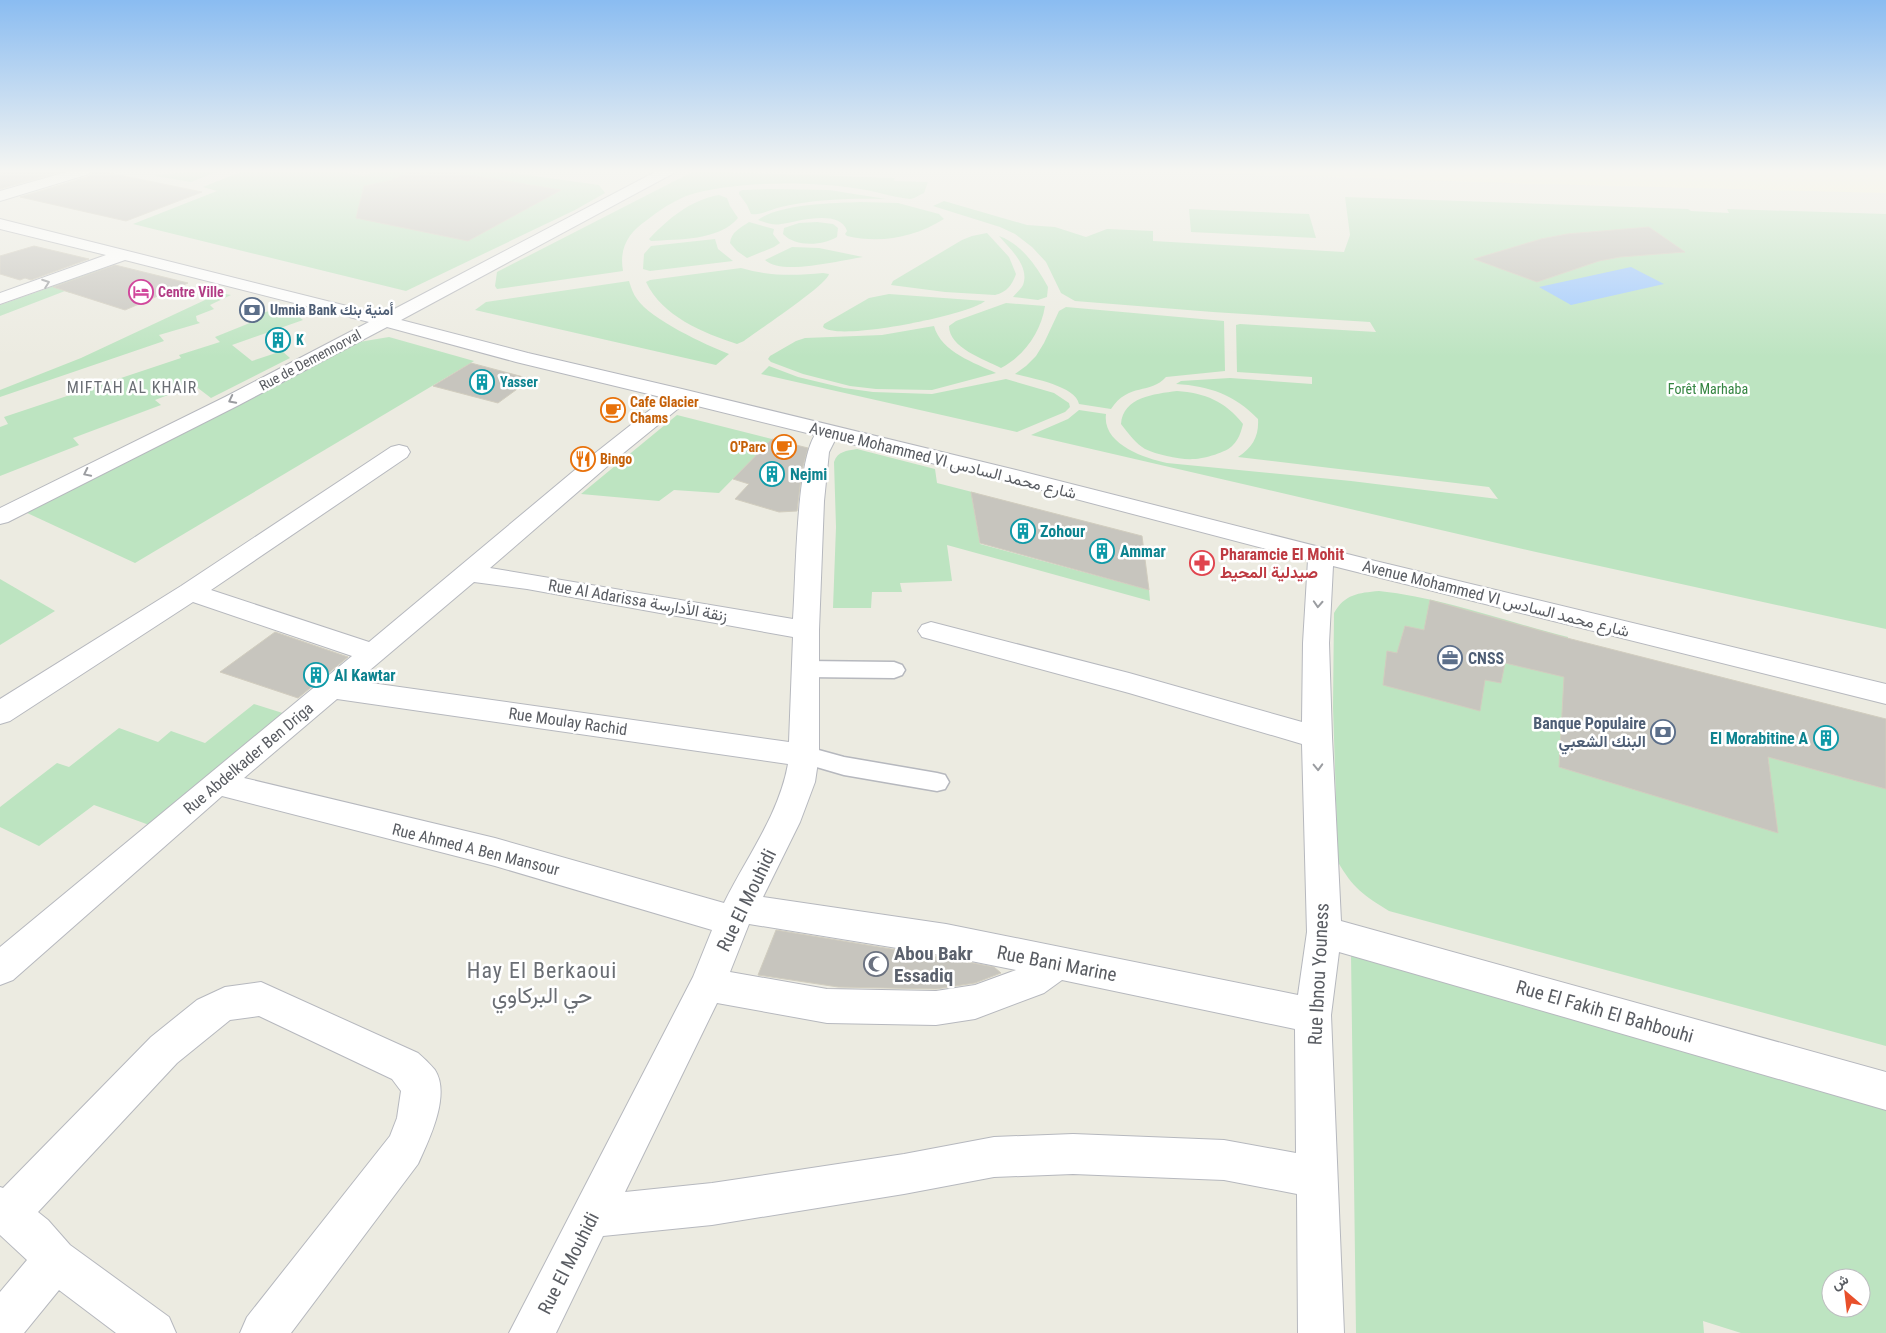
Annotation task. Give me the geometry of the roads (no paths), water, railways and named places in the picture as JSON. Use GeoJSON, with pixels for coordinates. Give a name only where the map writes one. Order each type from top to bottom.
{"type":"FeatureCollection","features":[{"type":"Feature","properties":{"kind":"street","name":"Avenue Mohammed VI شارع محمد السادس"},"geometry":{"type":"LineString","coordinates":[[37,233],[306,300],[523,358],[1026,479],[1321,556],[1886,694]]}},
{"type":"Feature","properties":{"kind":"street","name":"Rue de Demennorval"},"geometry":{"type":"LineString","coordinates":[[0,517],[224,405],[552,233]]}},
{"type":"Feature","properties":{"kind":"street"},"geometry":{"type":"LineString","coordinates":[[0,299],[123,255]]}},
{"type":"Feature","properties":{"kind":"street","name":"Rue Abdelkader Ben Driga"},"geometry":{"type":"LineString","coordinates":[[0,969],[216,783],[469,573],[602,459],[682,395]]}},
{"type":"Feature","properties":{"kind":"street","name":"Rue El Mouhidi"},"geometry":{"type":"LineString","coordinates":[[532,1333],[707,984],[736,915],[784,822],[800,782],[804,755],[806,630],[816,470],[818,452],[824,438],[830,432]]}},
{"type":"Feature","properties":{"kind":"street"},"geometry":{"type":"LineString","coordinates":[[0,713],[190,592],[399,452]]}},
{"type":"Feature","properties":{"kind":"street","name":"Rue Ibnou Youness"},"geometry":{"type":"LineString","coordinates":[[1321,556],[1316,643],[1317,738],[1324,932],[1313,1015],[1321,1333]]}},
{"type":"Feature","properties":{"kind":"street","name":"Rue Al Adarissa زنقة الأدارسة"},"geometry":{"type":"LineString","coordinates":[[469,573],[527,580],[806,630]]}},
{"type":"Feature","properties":{"kind":"street"},"geometry":{"type":"LineString","coordinates":[[190,592],[374,652]]}},
{"type":"Feature","properties":{"kind":"street"},"geometry":{"type":"LineString","coordinates":[[930,631],[1129,683],[1317,738]]}},
{"type":"Feature","properties":{"kind":"street"},"geometry":{"type":"LineString","coordinates":[[806,669],[894,670]]}},
{"type":"Feature","properties":{"kind":"street","name":"Rue Moulay Rachid"},"geometry":{"type":"LineString","coordinates":[[331,688],[804,755]]}},
{"type":"Feature","properties":{"kind":"street"},"geometry":{"type":"LineString","coordinates":[[804,755],[844,766],[937,782]]}},
{"type":"Feature","properties":{"kind":"street","name":"Rue Ahmed A Ben Mansour"},"geometry":{"type":"LineString","coordinates":[[216,783],[495,852],[736,915]]}},
{"type":"Feature","properties":{"kind":"street","name":"Rue Bani Marine"},"geometry":{"type":"LineString","coordinates":[[736,915],[946,940],[1313,1015]]}},
{"type":"Feature","properties":{"kind":"street","name":"Rue El Fakih El Bahbouhi"},"geometry":{"type":"LineString","coordinates":[[1324,932],[1886,1091]]}},
{"type":"Feature","properties":{"kind":"street"},"geometry":{"type":"LineString","coordinates":[[707,984],[827,1006],[936,1008],[975,1002],[1006,991],[1031,981],[1056,964]]}},
{"type":"Feature","properties":{"kind":"street"},"geometry":{"type":"LineString","coordinates":[[153,1333],[55,1260],[33,1235],[4,1211],[164,1050],[210,1012],[225,1004],[261,999],[405,1066],[421,1084],[421,1103],[415,1127],[404,1150],[263,1333]]}},
{"type":"Feature","properties":{"kind":"street"},"geometry":{"type":"LineString","coordinates":[[592,1216],[712,1204],[904,1174],[994,1157],[1073,1154],[1215,1160],[1316,1176]]}},
{"type":"Feature","properties":{"kind":"street"},"geometry":{"type":"LineString","coordinates":[[0,1327],[55,1260]]}},
{"type":"Feature","properties":{"kind":"water"},"geometry":{"type":"Polygon","coordinates":[[[1631,267],[1664,284],[1571,305],[1539,287],[1631,267]]]}},
{"type":"Feature","properties":{"kind":"place","name":"Centre Ville"},"geometry":{"type":"Point","coordinates":[141,292]}},
{"type":"Feature","properties":{"kind":"place","name":"Umnia Bank أمنية بنك"},"geometry":{"type":"Point","coordinates":[252,310]}},
{"type":"Feature","properties":{"kind":"place","name":"K"},"geometry":{"type":"Point","coordinates":[278,340]}},
{"type":"Feature","properties":{"kind":"place","name":"Yasser"},"geometry":{"type":"Point","coordinates":[482,382]}},
{"type":"Feature","properties":{"kind":"place","name":"Cafe Glacier Chams"},"geometry":{"type":"Point","coordinates":[613,410]}},
{"type":"Feature","properties":{"kind":"place","name":"O'Parc"},"geometry":{"type":"Point","coordinates":[784,447]}},
{"type":"Feature","properties":{"kind":"place","name":"Bingo"},"geometry":{"type":"Point","coordinates":[583,459]}},
{"type":"Feature","properties":{"kind":"place","name":"Nejmi"},"geometry":{"type":"Point","coordinates":[772,474]}},
{"type":"Feature","properties":{"kind":"place","name":"Zohour"},"geometry":{"type":"Point","coordinates":[1023,531]}},
{"type":"Feature","properties":{"kind":"place","name":"Ammar"},"geometry":{"type":"Point","coordinates":[1102,551]}},
{"type":"Feature","properties":{"kind":"place","name":"Pharamcie El Mohit صيدلية المحيط"},"geometry":{"type":"Point","coordinates":[1202,563]}},
{"type":"Feature","properties":{"kind":"place","name":"CNSS"},"geometry":{"type":"Point","coordinates":[1450,658]}},
{"type":"Feature","properties":{"kind":"place","name":"Al Kawtar"},"geometry":{"type":"Point","coordinates":[316,675]}},
{"type":"Feature","properties":{"kind":"place","name":"Banque Populaire البنك الشعبي"},"geometry":{"type":"Point","coordinates":[1663,732]}},
{"type":"Feature","properties":{"kind":"place","name":"El Morabitine A"},"geometry":{"type":"Point","coordinates":[1826,738]}},
{"type":"Feature","properties":{"kind":"place","name":"Abou Bakr Essadiq"},"geometry":{"type":"Point","coordinates":[876,964]}},
{"type":"Feature","properties":{"kind":"district","name":"MIFTAH AL KHAIR"},"geometry":{"type":"Point","coordinates":[132,387]}},
{"type":"Feature","properties":{"kind":"district","name":"Hay El Berkaoui حي البركاوي"},"geometry":{"type":"Point","coordinates":[542,982]}},
{"type":"Feature","properties":{"kind":"park label","name":"Forêt Marhaba"},"geometry":{"type":"Point","coordinates":[1708,389]}}]}
